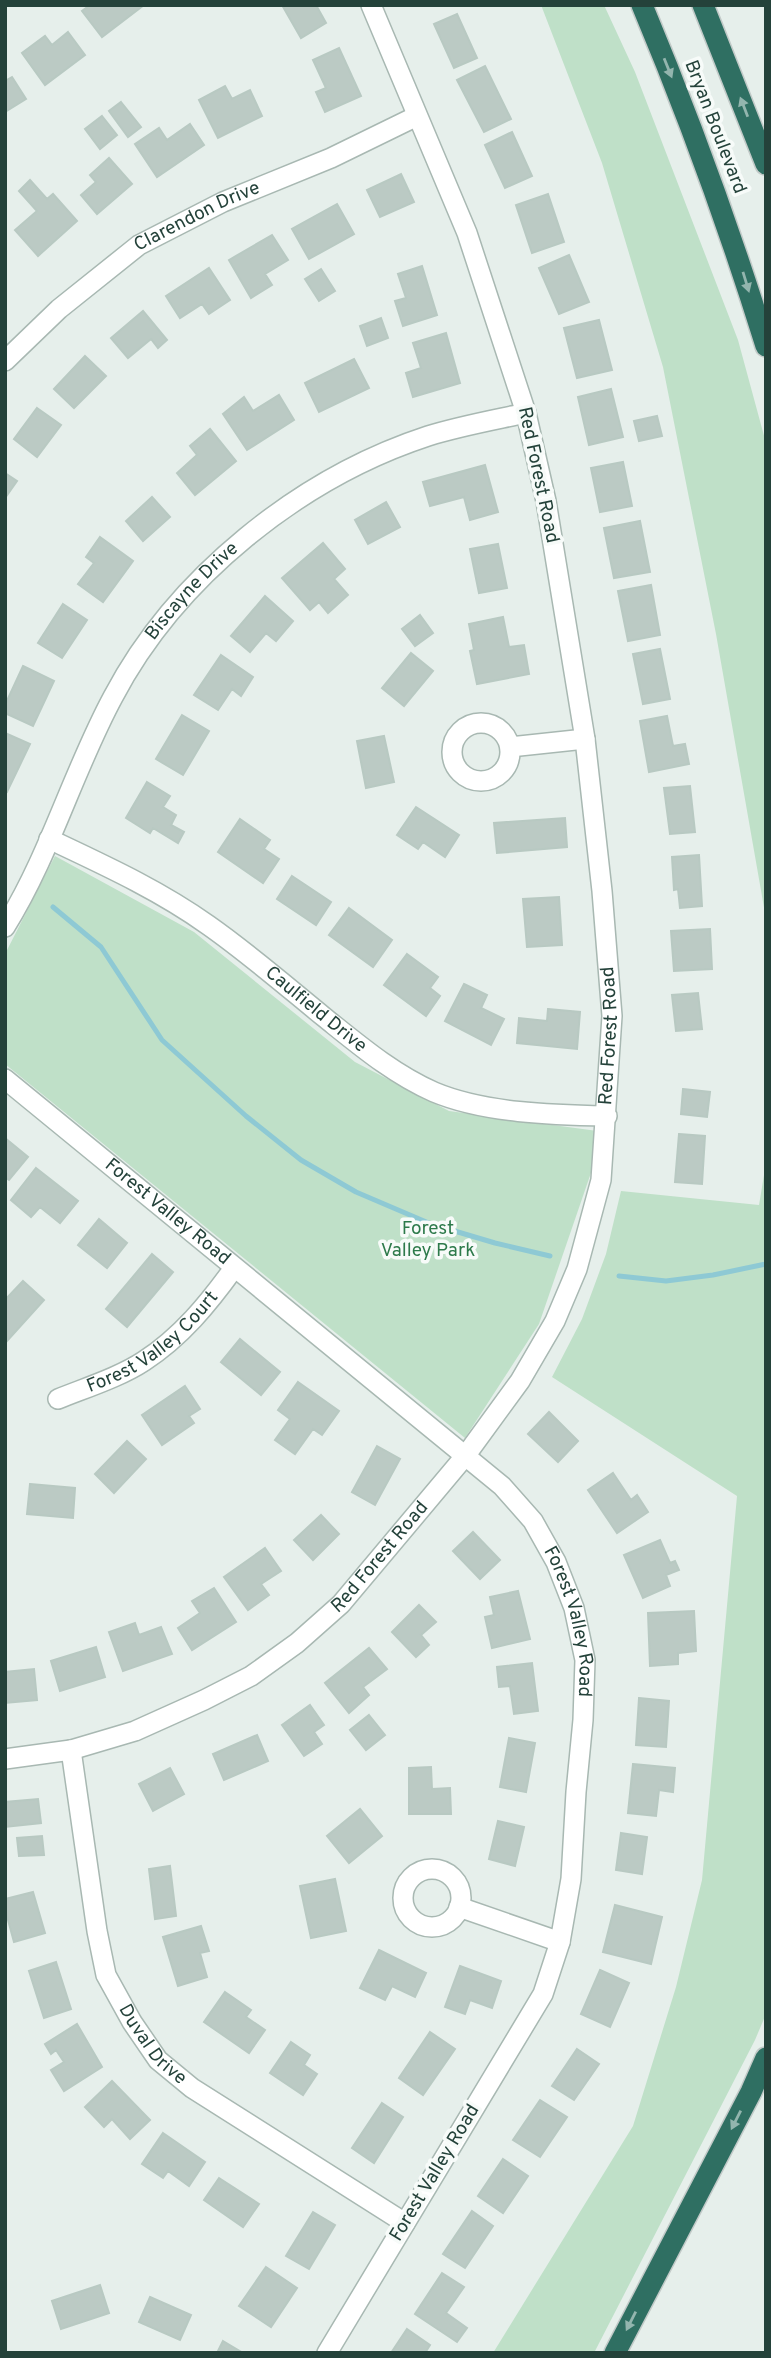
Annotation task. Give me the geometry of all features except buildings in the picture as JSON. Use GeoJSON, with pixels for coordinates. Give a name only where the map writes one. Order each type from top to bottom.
{"type":"FeatureCollection","features":[{"type":"Feature","properties":{"kind":"highway","name":"Bryan Boulevard"},"geometry":{"type":"LineString","coordinates":[[642,5],[711,178],[766,346]]}},
{"type":"Feature","properties":{"kind":"highway","name":"Bryan Boulevard"},"geometry":{"type":"LineString","coordinates":[[703,5],[766,164]]}},
{"type":"Feature","properties":{"kind":"highway"},"geometry":{"type":"LineString","coordinates":[[615,2353],[751,2092],[766,2058]]}},
{"type":"Feature","properties":{"kind":"street","name":"Red Forest Road"},"geometry":{"type":"LineString","coordinates":[[5,1759],[71,1750],[135,1731],[204,1700],[251,1676],[297,1643],[341,1604],[466,1455],[520,1381],[559,1312],[577,1269],[592,1222],[601,1180],[612,1016],[585,739],[546,501],[526,413],[467,233],[371,5]]}},
{"type":"Feature","properties":{"kind":"street","name":"Clarendon Drive"},"geometry":{"type":"LineString","coordinates":[[5,361],[59,309],[139,245],[223,202],[331,158],[417,116]]}},
{"type":"Feature","properties":{"kind":"street","name":"Biscayne Drive"},"geometry":{"type":"LineString","coordinates":[[5,927],[49,839],[113,697],[148,638],[192,586],[296,499],[355,465],[429,436],[526,413]]}},
{"type":"Feature","properties":{"kind":"street"},"geometry":{"type":"LineString","coordinates":[[510,747],[585,739]]}},
{"type":"Feature","properties":{"kind":"street","name":"Caulfield Drive"},"geometry":{"type":"LineString","coordinates":[[49,839],[154,890],[209,925],[365,1051],[435,1092],[482,1106],[607,1116]]}},
{"type":"Feature","properties":{"kind":"street","name":"Forest Valley Road"},"geometry":{"type":"LineString","coordinates":[[5,1079],[502,1486],[533,1521],[556,1562],[574,1608],[585,1660],[571,1879],[560,1942],[543,1994],[327,2353]]}},
{"type":"Feature","properties":{"kind":"street","name":"Forest Valley Court"},"geometry":{"type":"LineString","coordinates":[[58,1399],[142,1363],[178,1336],[211,1300],[234,1268]]}},
{"type":"Feature","properties":{"kind":"street","name":"Duval Drive"},"geometry":{"type":"LineString","coordinates":[[71,1750],[97,1931],[106,1975],[131,2022],[158,2060],[192,2088],[405,2223]]}},
{"type":"Feature","properties":{"kind":"street"},"geometry":{"type":"LineString","coordinates":[[459,1907],[560,1942]]}},
{"type":"Feature","properties":{"kind":"green space"},"geometry":{"type":"Polygon","coordinates":[[[541,5],[604,5],[635,72],[738,340],[766,443],[766,919],[716,634],[663,367],[602,163],[541,5]]]}},
{"type":"Feature","properties":{"kind":"green space","name":"Forest Valley Park"},"geometry":{"type":"Polygon","coordinates":[[[55,856],[194,932],[355,1062],[449,1111],[605,1132],[539,1324],[465,1438],[5,1064],[5,954],[55,856]]]}},
{"type":"Feature","properties":{"kind":"green space"},"geometry":{"type":"Polygon","coordinates":[[[766,1163],[766,2014],[594,2353],[493,2353],[633,2126],[676,1987],[702,1880],[737,1496],[552,1377],[582,1319],[606,1254],[621,1191],[759,1205],[766,1163]]]}},
{"type":"Feature","properties":{"kind":"waterway"},"geometry":{"type":"LineString","coordinates":[[53,907],[101,947],[162,1040],[246,1116],[301,1160],[356,1192],[431,1224],[550,1256]]}},
{"type":"Feature","properties":{"kind":"waterway"},"geometry":{"type":"LineString","coordinates":[[619,1276],[666,1281],[766,1264]]}}]}
